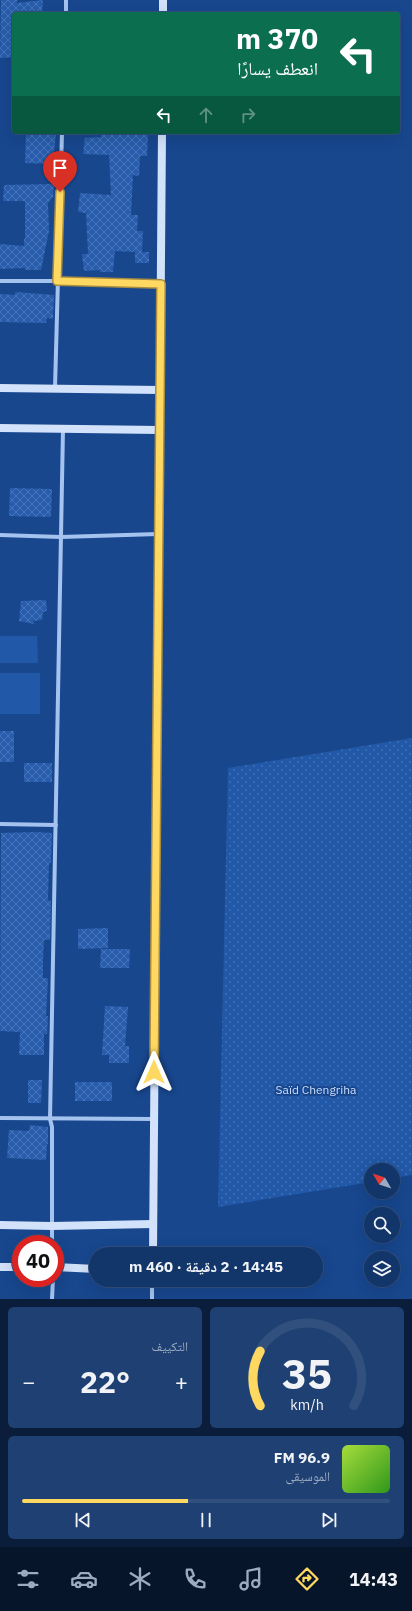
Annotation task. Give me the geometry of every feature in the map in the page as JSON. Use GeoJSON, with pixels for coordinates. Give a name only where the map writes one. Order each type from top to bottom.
{"type":"FeatureCollection","features":[{"type":"Feature","properties":{"kind":"street"},"geometry":{"type":"LineString","coordinates":[[66,0],[66,12]]}},
{"type":"Feature","properties":{"kind":"street"},"geometry":{"type":"LineString","coordinates":[[163,0],[163,12]]}},
{"type":"Feature","properties":{"kind":"street"},"geometry":{"type":"LineString","coordinates":[[55,388],[62,134]]}},
{"type":"Feature","properties":{"kind":"street"},"geometry":{"type":"LineString","coordinates":[[153,1247],[162,134]]}},
{"type":"Feature","properties":{"kind":"street"},"geometry":{"type":"LineString","coordinates":[[0,281],[161,284]]}},
{"type":"Feature","properties":{"kind":"street"},"geometry":{"type":"LineString","coordinates":[[0,388],[160,390]]}},
{"type":"Feature","properties":{"kind":"street"},"geometry":{"type":"LineString","coordinates":[[0,428],[159,430]]}},
{"type":"Feature","properties":{"kind":"street"},"geometry":{"type":"LineString","coordinates":[[52,1235],[52,1127],[50,1119],[63,429]]}},
{"type":"Feature","properties":{"kind":"street"},"geometry":{"type":"LineString","coordinates":[[0,535],[61,537],[158,534]]}},
{"type":"Feature","properties":{"kind":"street"},"geometry":{"type":"LineString","coordinates":[[0,824],[56,825]]}},
{"type":"Feature","properties":{"kind":"street"},"geometry":{"type":"LineString","coordinates":[[0,1118],[154,1119]]}},
{"type":"Feature","properties":{"kind":"street"},"geometry":{"type":"LineString","coordinates":[[0,1225],[52,1226],[153,1224]]}},
{"type":"Feature","properties":{"kind":"street"},"geometry":{"type":"LineString","coordinates":[[0,1267],[12,1267]]}},
{"type":"Feature","properties":{"kind":"street"},"geometry":{"type":"LineString","coordinates":[[64,1267],[89,1269]]}},
{"type":"Feature","properties":{"kind":"street"},"geometry":{"type":"LineString","coordinates":[[52,1287],[52,1299]]}},
{"type":"Feature","properties":{"kind":"street"},"geometry":{"type":"LineString","coordinates":[[152,1287],[152,1299]]}},
{"type":"Feature","properties":{"kind":"green space"},"geometry":{"type":"Polygon","coordinates":[[[0,636],[37,636],[38,663],[0,663],[0,636]]]}},
{"type":"Feature","properties":{"kind":"green space"},"geometry":{"type":"Polygon","coordinates":[[[0,673],[40,673],[40,714],[0,714],[0,673]]]}},
{"type":"Feature","properties":{"kind":"green space","name":"Saïd Chengriha"},"geometry":{"type":"Polygon","coordinates":[[[412,738],[412,1175],[400,1177],[400,1163],[364,1163],[364,1183],[218,1207],[228,768],[412,738]]]}},
{"type":"Feature","properties":{"kind":"building"},"geometry":{"type":"Polygon","coordinates":[[[1,0],[17,0],[17,3],[43,0],[42,12],[12,12],[12,57],[0,58],[1,0]]]}},
{"type":"Feature","properties":{"kind":"building"},"geometry":{"type":"Polygon","coordinates":[[[26,134],[56,134],[53,164],[25,163],[26,134]]]}},
{"type":"Feature","properties":{"kind":"building"},"geometry":{"type":"Polygon","coordinates":[[[101,134],[148,135],[147,156],[140,156],[139,176],[133,175],[131,215],[138,215],[137,231],[143,231],[142,252],[149,252],[149,263],[135,263],[135,252],[115,251],[113,272],[100,272],[100,270],[84,271],[82,254],[88,254],[86,213],[78,212],[80,193],[111,195],[109,155],[83,154],[85,138],[101,137],[101,134]]]}},
{"type":"Feature","properties":{"kind":"building"},"geometry":{"type":"Polygon","coordinates":[[[4,185],[54,185],[53,197],[48,203],[49,231],[41,270],[25,270],[25,268],[0,269],[0,244],[24,246],[25,239],[25,201],[3,201],[4,185]]]}},
{"type":"Feature","properties":{"kind":"building"},"geometry":{"type":"Polygon","coordinates":[[[15,292],[54,295],[53,319],[47,318],[46,323],[0,322],[0,294],[15,295],[15,292]]]}},
{"type":"Feature","properties":{"kind":"building"},"geometry":{"type":"Polygon","coordinates":[[[10,488],[52,489],[51,517],[9,516],[10,488]]]}},
{"type":"Feature","properties":{"kind":"building"},"geometry":{"type":"Polygon","coordinates":[[[46,600],[47,611],[43,612],[42,620],[33,621],[34,624],[19,621],[21,601],[46,600]]]}},
{"type":"Feature","properties":{"kind":"building"},"geometry":{"type":"Polygon","coordinates":[[[0,731],[14,731],[14,762],[0,762],[0,731]]]}},
{"type":"Feature","properties":{"kind":"building"},"geometry":{"type":"Polygon","coordinates":[[[24,763],[52,763],[52,782],[24,782],[24,763]]]}},
{"type":"Feature","properties":{"kind":"building"},"geometry":{"type":"Polygon","coordinates":[[[1,833],[52,833],[51,863],[49,863],[48,900],[51,901],[50,940],[44,940],[43,959],[43,978],[48,978],[46,1016],[48,1016],[47,1034],[44,1034],[44,1055],[19,1055],[20,1032],[0,1031],[1,833]]]}},
{"type":"Feature","properties":{"kind":"building"},"geometry":{"type":"Polygon","coordinates":[[[108,928],[108,948],[78,949],[78,929],[108,928]]]}},
{"type":"Feature","properties":{"kind":"building"},"geometry":{"type":"Polygon","coordinates":[[[101,949],[130,949],[129,968],[100,968],[101,949]]]}},
{"type":"Feature","properties":{"kind":"building"},"geometry":{"type":"Polygon","coordinates":[[[105,1006],[128,1007],[125,1046],[129,1046],[129,1063],[109,1063],[109,1055],[102,1055],[105,1006]]]}},
{"type":"Feature","properties":{"kind":"building"},"geometry":{"type":"Polygon","coordinates":[[[28,1080],[42,1080],[41,1103],[28,1103],[28,1080]]]}},
{"type":"Feature","properties":{"kind":"building"},"geometry":{"type":"Polygon","coordinates":[[[75,1082],[112,1082],[112,1101],[75,1101],[75,1082]]]}},
{"type":"Feature","properties":{"kind":"building"},"geometry":{"type":"Polygon","coordinates":[[[30,1125],[48,1127],[46,1160],[7,1158],[9,1130],[29,1131],[30,1125]]]}},
{"type":"Feature","properties":{"kind":"route"},"geometry":{"type":"LineString","coordinates":[[60,192],[57,281],[161,284],[154,1072]]}}]}
